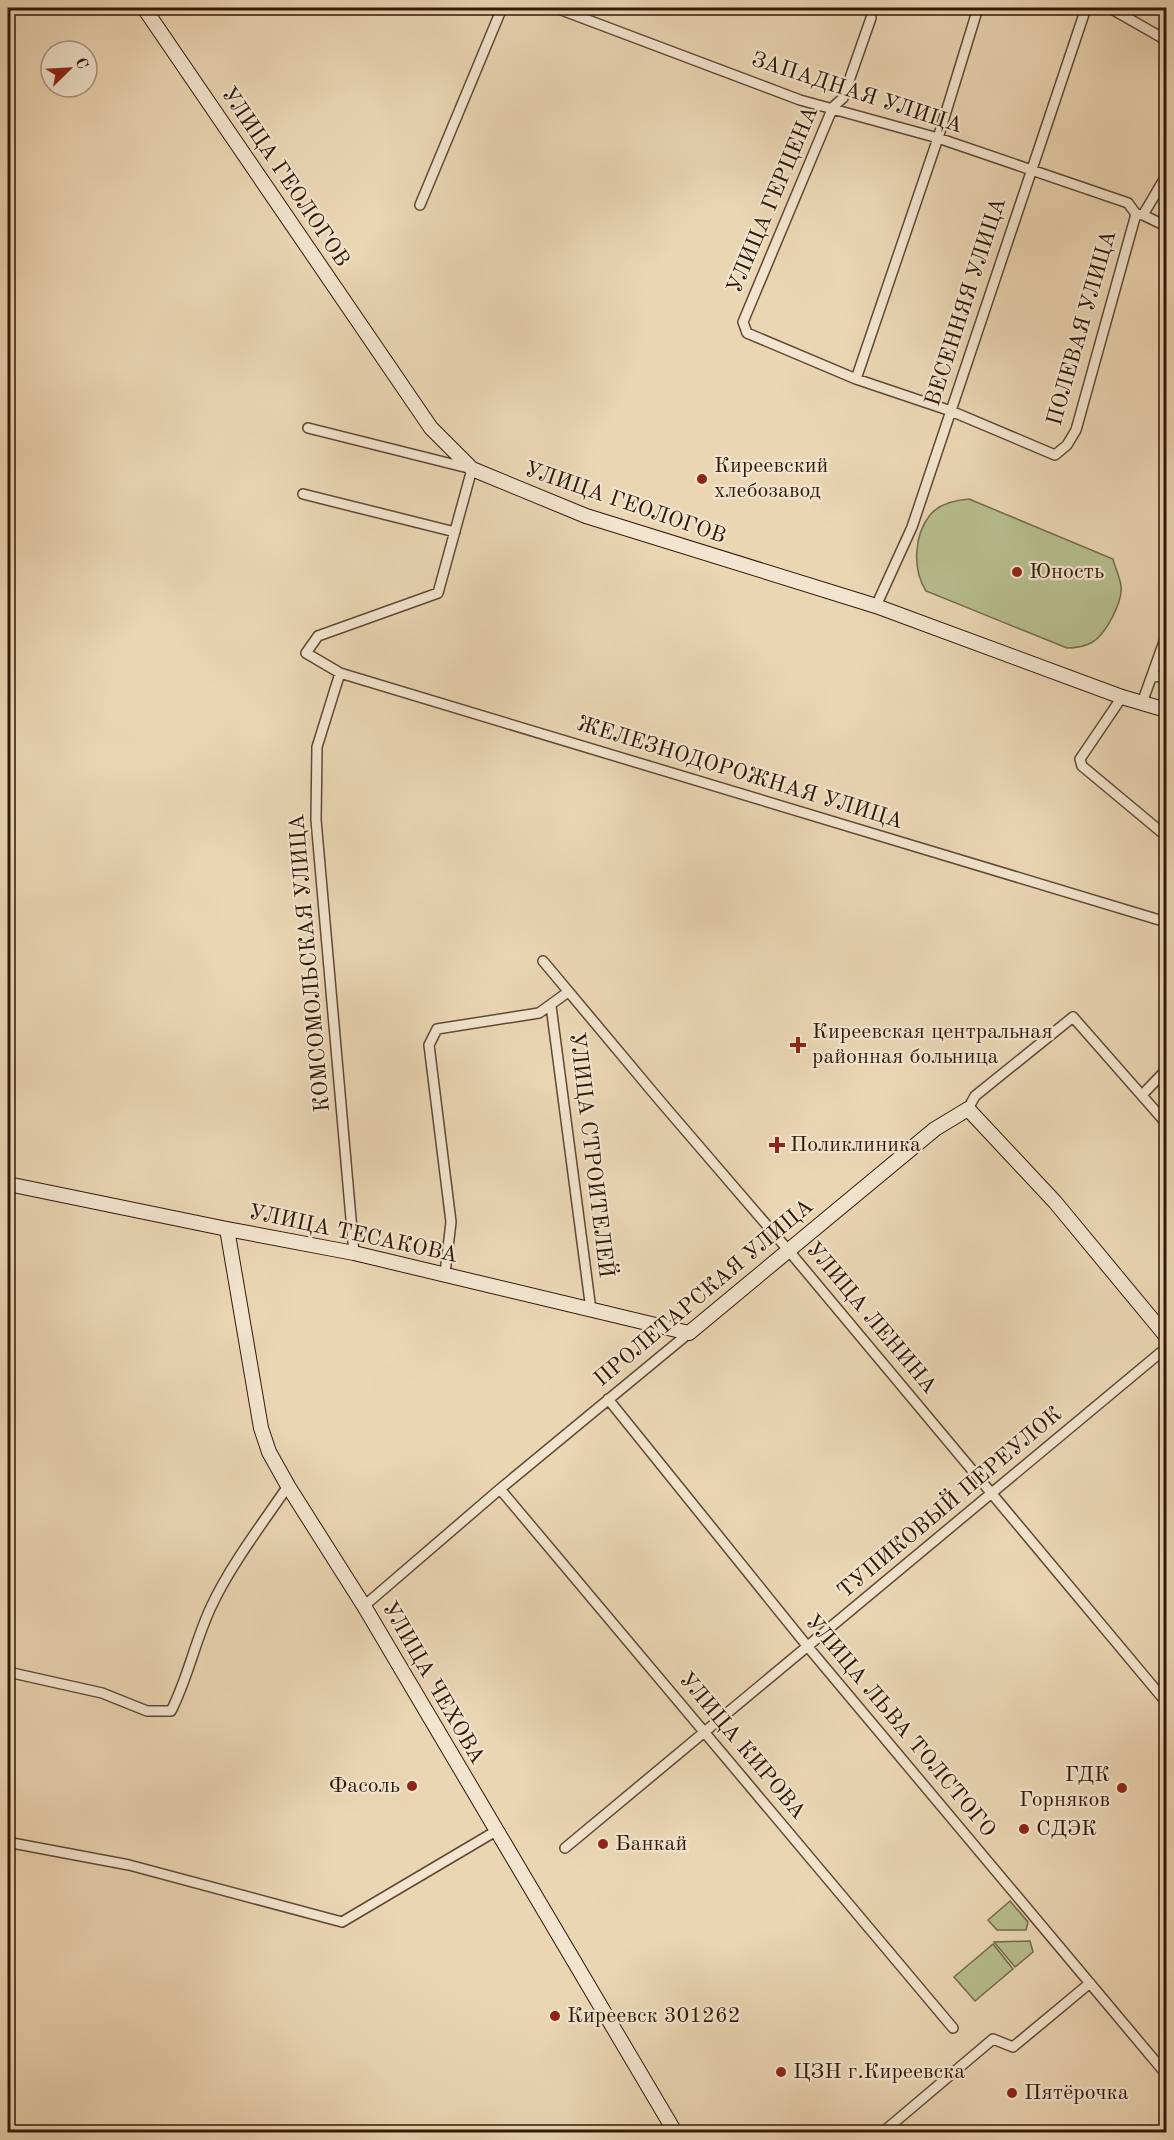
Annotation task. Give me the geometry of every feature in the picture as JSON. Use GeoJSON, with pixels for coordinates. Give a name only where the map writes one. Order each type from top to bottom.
{"type":"FeatureCollection","features":[{"type":"Feature","properties":{"kind":"main road","name":"УЛИЦА ГЕОЛОГОВ"},"geometry":{"type":"LineString","coordinates":[[144,8],[431,428],[472,470],[586,516],[876,606],[1122,697],[1167,710]]}},
{"type":"Feature","properties":{"kind":"main road","name":"ПРОЛЕТАРСКАЯ УЛИЦА"},"geometry":{"type":"LineString","coordinates":[[689,1333],[935,1129],[968,1109]]}},
{"type":"Feature","properties":{"kind":"main road"},"geometry":{"type":"LineString","coordinates":[[968,1109],[1055,1202],[1167,1336]]}},
{"type":"Feature","properties":{"kind":"main road","name":"УЛИЦА ТЕСАКОВА"},"geometry":{"type":"LineString","coordinates":[[8,1184],[354,1253],[689,1333]]}},
{"type":"Feature","properties":{"kind":"main road","name":"УЛИЦА ЧЕХОВА"},"geometry":{"type":"LineString","coordinates":[[227,1229],[261,1428],[269,1452],[364,1606],[675,2133]]}},
{"type":"Feature","properties":{"kind":"street"},"geometry":{"type":"LineString","coordinates":[[420,205],[502,8]]}},
{"type":"Feature","properties":{"kind":"street","name":"ЗАПАДНАЯ УЛИЦА"},"geometry":{"type":"LineString","coordinates":[[556,8],[800,100],[938,138],[1128,203],[1139,215],[1167,226]]}},
{"type":"Feature","properties":{"kind":"street"},"geometry":{"type":"LineString","coordinates":[[951,411],[856,379],[938,138],[978,8]]}},
{"type":"Feature","properties":{"kind":"street","name":"ВЕСЕННЯЯ УЛИЦА"},"geometry":{"type":"LineString","coordinates":[[876,606],[912,527],[1086,8]]}},
{"type":"Feature","properties":{"kind":"street"},"geometry":{"type":"LineString","coordinates":[[1110,8],[1167,40]]}},
{"type":"Feature","properties":{"kind":"street","name":"УЛИЦА ГЕРЦЕНА"},"geometry":{"type":"LineString","coordinates":[[856,379],[747,333],[743,322],[832,107],[843,98],[871,18]]}},
{"type":"Feature","properties":{"kind":"street","name":"ПОЛЕВАЯ УЛИЦА"},"geometry":{"type":"LineString","coordinates":[[951,411],[1055,455],[1067,445],[1076,430],[1139,215],[1167,176]]}},
{"type":"Feature","properties":{"kind":"street"},"geometry":{"type":"LineString","coordinates":[[303,494],[455,532],[472,470],[308,428]]}},
{"type":"Feature","properties":{"kind":"street","name":"ЖЕЛЕЗНОДОРОЖНАЯ УЛИЦА"},"geometry":{"type":"LineString","coordinates":[[455,532],[438,593],[318,636],[306,653],[340,673],[1167,922]]}},
{"type":"Feature","properties":{"kind":"street"},"geometry":{"type":"LineString","coordinates":[[1142,703],[1167,636]]}},
{"type":"Feature","properties":{"kind":"street","name":"КОМСОМОЛЬСКАЯ УЛИЦА"},"geometry":{"type":"LineString","coordinates":[[340,673],[317,747],[316,820],[354,1253]]}},
{"type":"Feature","properties":{"kind":"street"},"geometry":{"type":"LineString","coordinates":[[1152,677],[1167,676]]}},
{"type":"Feature","properties":{"kind":"street"},"geometry":{"type":"LineString","coordinates":[[1122,697],[1080,759],[1082,766],[1167,836]]}},
{"type":"Feature","properties":{"kind":"street","name":"УЛИЦА ЛЕНИНА"},"geometry":{"type":"LineString","coordinates":[[543,961],[1167,1702]]}},
{"type":"Feature","properties":{"kind":"street","name":"УЛИЦА СТРОИТЕЛЕЙ"},"geometry":{"type":"LineString","coordinates":[[445,1273],[451,1222],[429,1045],[436,1029],[539,1013],[568,992]]}},
{"type":"Feature","properties":{"kind":"street","name":"УЛИЦА СТРОИТЕЛЕЙ"},"geometry":{"type":"LineString","coordinates":[[551,1006],[591,1310]]}},
{"type":"Feature","properties":{"kind":"street","name":"ПРОЛЕТАРСКАЯ УЛИЦА"},"geometry":{"type":"LineString","coordinates":[[968,1109],[975,1095],[1073,1017],[1143,1094]]}},
{"type":"Feature","properties":{"kind":"street"},"geometry":{"type":"LineString","coordinates":[[1167,1070],[1143,1094],[1167,1123]]}},
{"type":"Feature","properties":{"kind":"street","name":"ПРОЛЕТАРСКАЯ УЛИЦА"},"geometry":{"type":"LineString","coordinates":[[364,1606],[500,1489],[689,1333]]}},
{"type":"Feature","properties":{"kind":"street","name":"ТУПИКОВЫЙ ПЕРЕУЛОК"},"geometry":{"type":"LineString","coordinates":[[565,1848],[1167,1348]]}},
{"type":"Feature","properties":{"kind":"street","name":"УЛИЦА ЛЬВА ТОЛСТОГО"},"geometry":{"type":"LineString","coordinates":[[608,1399],[808,1647],[1167,2074]]}},
{"type":"Feature","properties":{"kind":"street"},"geometry":{"type":"LineString","coordinates":[[8,1672],[102,1693],[147,1711],[171,1711],[181,1692],[198,1638],[211,1607],[230,1572],[288,1486]]}},
{"type":"Feature","properties":{"kind":"street","name":"УЛИЦА КИРОВА"},"geometry":{"type":"LineString","coordinates":[[500,1489],[953,2028]]}},
{"type":"Feature","properties":{"kind":"street"},"geometry":{"type":"LineString","coordinates":[[12,1843],[129,1865],[342,1922],[496,1831]]}},
{"type":"Feature","properties":{"kind":"street"},"geometry":{"type":"LineString","coordinates":[[883,2133],[993,2039],[1013,2047],[1090,1983]]}},
{"type":"Feature","properties":{"kind":"green space","name":"Юность"},"geometry":{"type":"Polygon","coordinates":[[[969,499],[1113,559],[1121,593],[1112,618],[1096,639],[1082,646],[1067,648],[926,591],[918,573],[917,563],[918,542],[925,523],[934,511],[943,505],[969,499]]]}},
{"type":"Feature","properties":{"kind":"green space"},"geometry":{"type":"Polygon","coordinates":[[[1010,1901],[1028,1922],[1026,1930],[997,1930],[988,1920],[1010,1901]]]}},
{"type":"Feature","properties":{"kind":"green space"},"geometry":{"type":"Polygon","coordinates":[[[1030,1941],[1033,1952],[1015,1967],[994,1942],[1030,1941]]]}},
{"type":"Feature","properties":{"kind":"green space"},"geometry":{"type":"Polygon","coordinates":[[[993,1944],[1013,1969],[975,2001],[954,1977],[993,1944]]]}},
{"type":"Feature","properties":{"kind":"place","name":"Киреевский хлебозавод"},"geometry":{"type":"Point","coordinates":[702,479]}},
{"type":"Feature","properties":{"kind":"place","name":"Юность"},"geometry":{"type":"Point","coordinates":[1017,572]}},
{"type":"Feature","properties":{"kind":"place","name":"Киреевская центральная районная больница"},"geometry":{"type":"Point","coordinates":[798,1045]}},
{"type":"Feature","properties":{"kind":"place","name":"Поликлиника"},"geometry":{"type":"Point","coordinates":[777,1145]}},
{"type":"Feature","properties":{"kind":"place","name":"Фасоль"},"geometry":{"type":"Point","coordinates":[412,1786]}},
{"type":"Feature","properties":{"kind":"place","name":"ГДК Горняков"},"geometry":{"type":"Point","coordinates":[1122,1788]}},
{"type":"Feature","properties":{"kind":"place","name":"СДЭК"},"geometry":{"type":"Point","coordinates":[1024,1829]}},
{"type":"Feature","properties":{"kind":"place","name":"Банкай"},"geometry":{"type":"Point","coordinates":[603,1844]}},
{"type":"Feature","properties":{"kind":"place","name":"Киреевск 301262"},"geometry":{"type":"Point","coordinates":[555,2016]}},
{"type":"Feature","properties":{"kind":"place","name":"ЦЗН г.Киреевска"},"geometry":{"type":"Point","coordinates":[781,2072]}},
{"type":"Feature","properties":{"kind":"place","name":"Пятёрочка"},"geometry":{"type":"Point","coordinates":[1012,2093]}}]}
